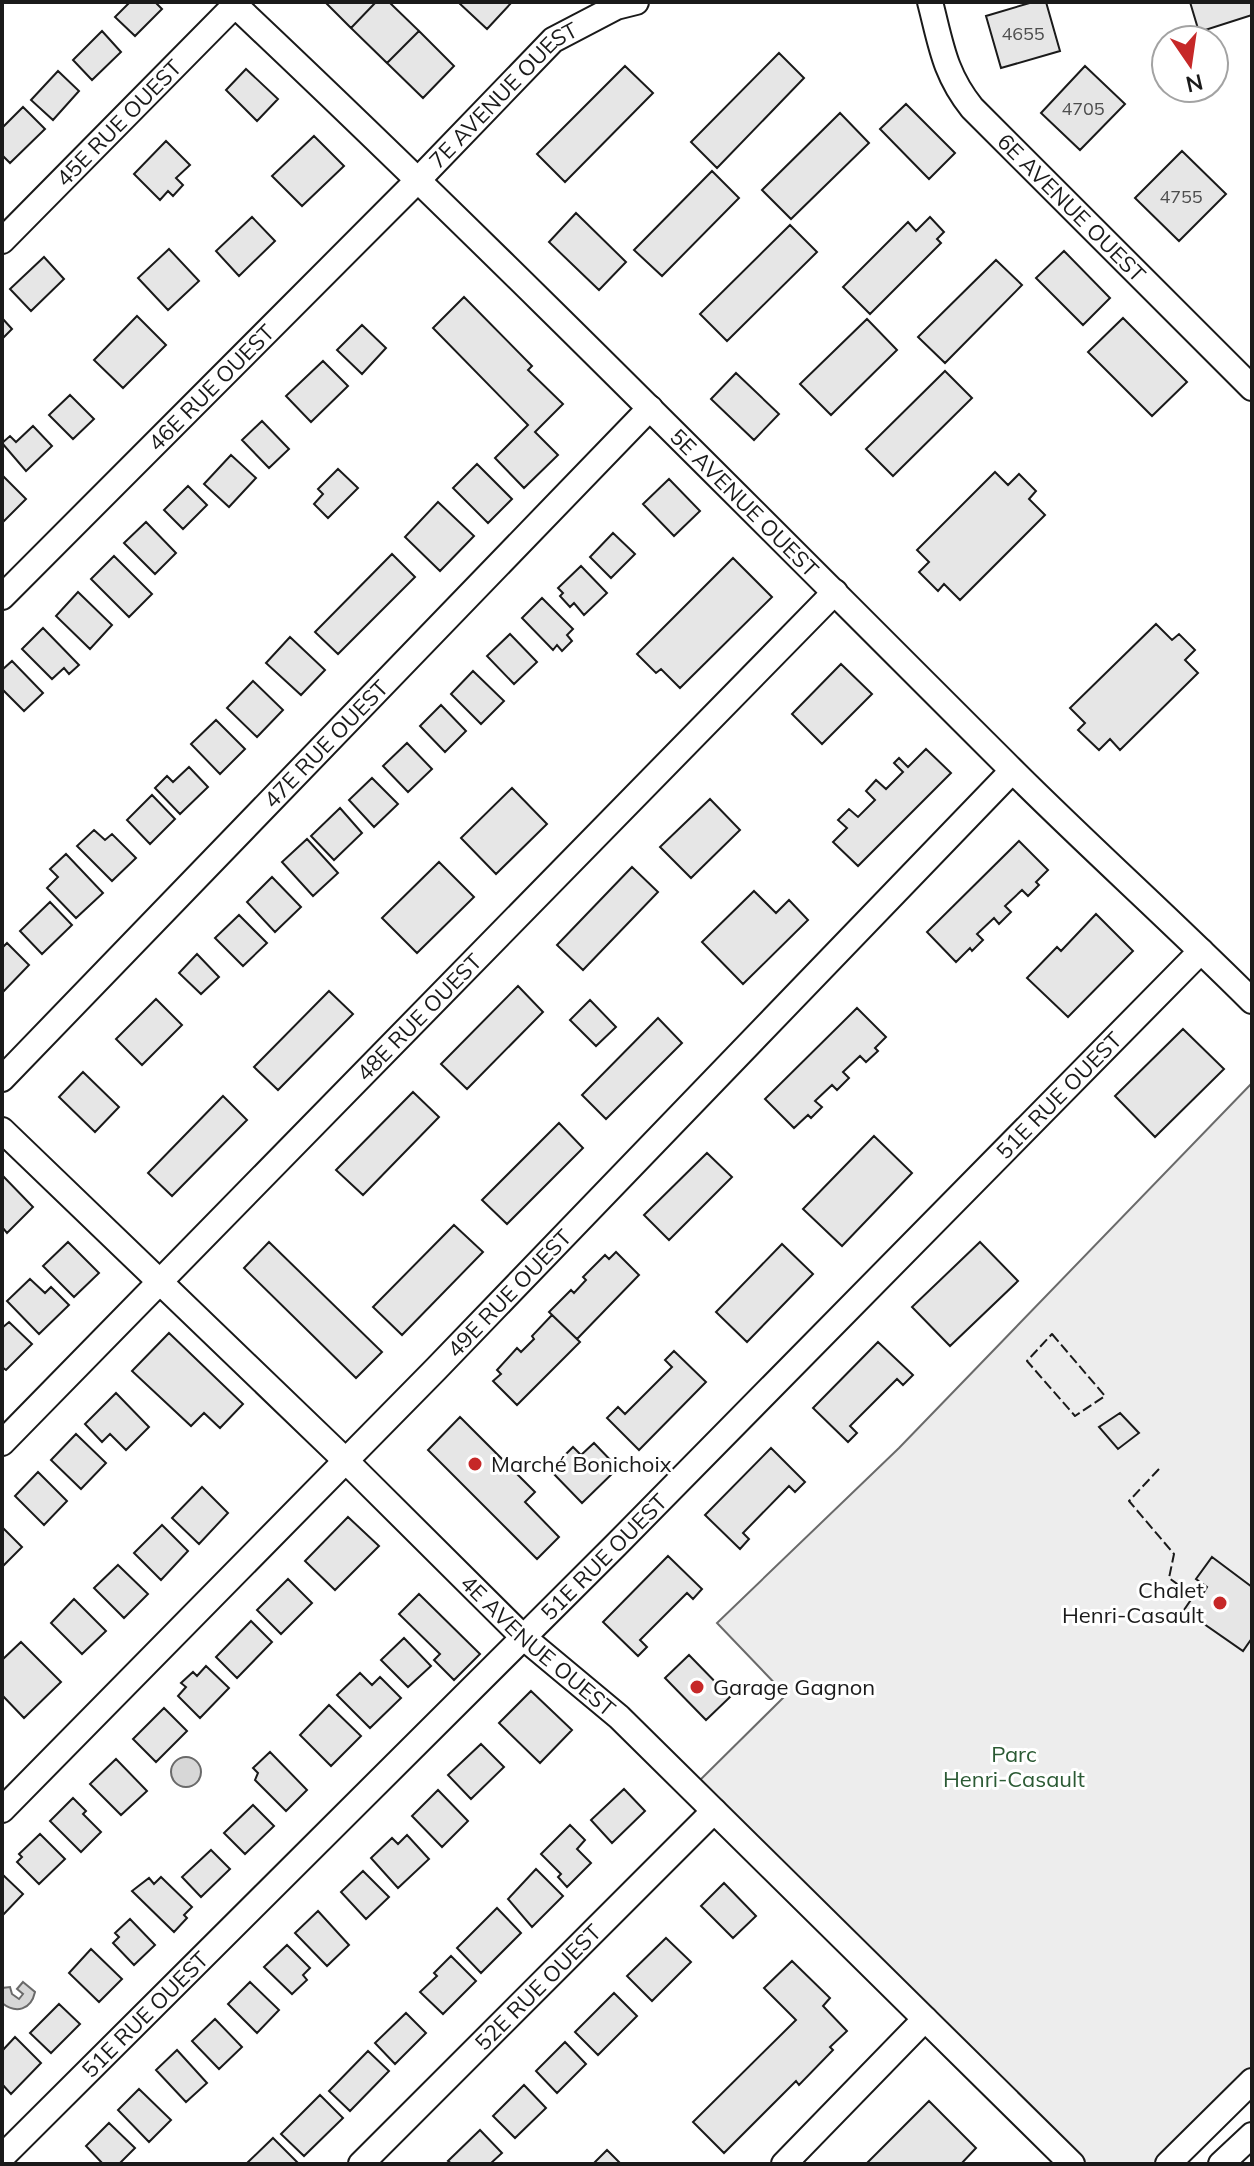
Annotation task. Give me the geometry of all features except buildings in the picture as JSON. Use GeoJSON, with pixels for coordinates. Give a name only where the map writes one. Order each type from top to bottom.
{"type":"FeatureCollection","features":[{"type":"Feature","properties":{"kind":"street","name":"7E AVENUE OUEST"},"geometry":{"type":"LineString","coordinates":[[419,179],[553,40],[616,7],[636,2]]}},
{"type":"Feature","properties":{"kind":"street","name":"6E AVENUE OUEST"},"geometry":{"type":"LineString","coordinates":[[930,2],[947,70],[972,108],[1252,388]]}},
{"type":"Feature","properties":{"kind":"street","name":"5E AVENUE OUEST"},"geometry":{"type":"LineString","coordinates":[[235,5],[419,179],[1012,771],[1252,1001]]}},
{"type":"Feature","properties":{"kind":"street","name":"45E RUE OUEST"},"geometry":{"type":"LineString","coordinates":[[2,241],[235,5]]}},
{"type":"Feature","properties":{"kind":"street","name":"46E RUE OUEST"},"geometry":{"type":"LineString","coordinates":[[2,597],[419,179]]}},
{"type":"Feature","properties":{"kind":"street","name":"47E RUE OUEST"},"geometry":{"type":"LineString","coordinates":[[2,1079],[650,408]]}},
{"type":"Feature","properties":{"kind":"street","name":"48E RUE OUEST"},"geometry":{"type":"LineString","coordinates":[[2,1443],[835,592]]}},
{"type":"Feature","properties":{"kind":"street","name":"49E RUE OUEST"},"geometry":{"type":"LineString","coordinates":[[2,1810],[1012,771]]}},
{"type":"Feature","properties":{"kind":"street","name":"51E RUE OUEST"},"geometry":{"type":"LineString","coordinates":[[2,2157],[523,1637],[1201,951]]}},
{"type":"Feature","properties":{"kind":"street","name":"4E AVENUE OUEST"},"geometry":{"type":"LineString","coordinates":[[2,1130],[345,1460],[523,1637],[619,1717],[1072,2164]]}},
{"type":"Feature","properties":{"kind":"street","name":"52E RUE OUEST"},"geometry":{"type":"LineString","coordinates":[[361,2164],[714,1811]]}},
{"type":"Feature","properties":{"kind":"street"},"geometry":{"type":"LineString","coordinates":[[784,2164],[925,2019]]}},
{"type":"Feature","properties":{"kind":"street"},"geometry":{"type":"LineString","coordinates":[[1168,2164],[1252,2081]]}},
{"type":"Feature","properties":{"kind":"street"},"geometry":{"type":"LineString","coordinates":[[1221,2164],[1252,2135]]}},
{"type":"Feature","properties":{"kind":"shaded area","name":"Parc Henri-Casault"},"geometry":{"type":"Polygon","coordinates":[[[1252,1083],[1252,2081],[1168,2164],[1072,2164],[691,1789],[786,1695],[717,1623],[899,1448],[1252,1083]]]}},
{"type":"Feature","properties":{"kind":"shaded area"},"geometry":{"type":"Polygon","coordinates":[[[186,1757],[192,1758],[200,1766],[200,1778],[192,1786],[186,1787],[180,1786],[172,1778],[171,1772],[172,1766],[180,1758],[186,1757]]]}},
{"type":"Feature","properties":{"kind":"shaded area"},"geometry":{"type":"Polygon","coordinates":[[[23,1982],[35,1992],[30,2003],[18,2009],[2,2003],[2,1988],[10,1987],[12,1994],[19,1999],[23,1994],[17,1989],[23,1982]]]}},
{"type":"Feature","properties":{"kind":"fence"},"geometry":{"type":"LineString","coordinates":[[1052,1334],[1105,1396],[1075,1416],[1027,1361],[1052,1334]]}},
{"type":"Feature","properties":{"kind":"fence"},"geometry":{"type":"LineString","coordinates":[[1159,1469],[1129,1501],[1174,1554],[1169,1578],[1194,1596]]}},
{"type":"Feature","properties":{"kind":"place","name":"Marché Bonichoix"},"geometry":{"type":"Point","coordinates":[475,1464]}},
{"type":"Feature","properties":{"kind":"place","name":"Chalet Henri-Casault"},"geometry":{"type":"Point","coordinates":[1220,1603]}},
{"type":"Feature","properties":{"kind":"place","name":"Garage Gagnon"},"geometry":{"type":"Point","coordinates":[697,1687]}}]}
